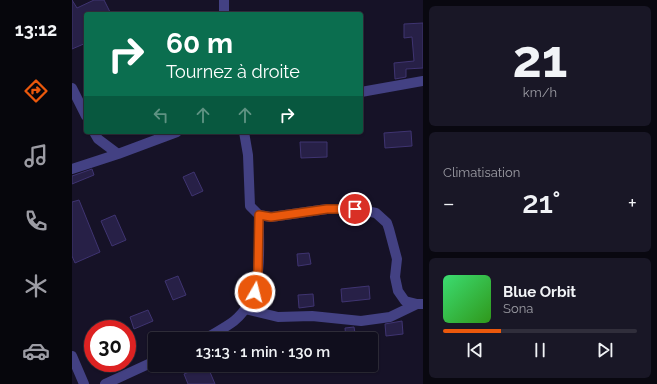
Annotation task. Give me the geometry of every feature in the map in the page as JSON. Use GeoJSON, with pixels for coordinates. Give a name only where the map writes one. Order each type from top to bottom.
{"type":"FeatureCollection","features":[{"type":"Feature","properties":{"kind":"street"},"geometry":{"type":"LineString","coordinates":[[224,0],[224,12]]}},
{"type":"Feature","properties":{"kind":"street"},"geometry":{"type":"LineString","coordinates":[[363,92],[423,81]]}},
{"type":"Feature","properties":{"kind":"street"},"geometry":{"type":"LineString","coordinates":[[72,88],[84,112]]}},
{"type":"Feature","properties":{"kind":"street"},"geometry":{"type":"LineString","coordinates":[[95,134],[98,139],[118,154]]}},
{"type":"Feature","properties":{"kind":"street"},"geometry":{"type":"LineString","coordinates":[[72,169],[172,134]]}},
{"type":"Feature","properties":{"kind":"street"},"geometry":{"type":"LineString","coordinates":[[244,134],[248,155],[250,206],[259,215],[271,217],[327,209],[355,209],[376,213],[387,223],[389,229],[397,259],[395,277],[398,291],[405,300],[420,304]]}},
{"type":"Feature","properties":{"kind":"street"},"geometry":{"type":"LineString","coordinates":[[216,332],[234,321],[245,309],[255,292],[258,270],[259,215]]}},
{"type":"Feature","properties":{"kind":"street"},"geometry":{"type":"LineString","coordinates":[[245,309],[278,317],[312,316],[361,321],[390,316],[420,304]]}},
{"type":"Feature","properties":{"kind":"street"},"geometry":{"type":"LineString","coordinates":[[72,356],[84,384]]}},
{"type":"Feature","properties":{"kind":"street"},"geometry":{"type":"LineString","coordinates":[[106,384],[148,364]]}},
{"type":"Feature","properties":{"kind":"building"},"geometry":{"type":"Polygon","coordinates":[[[72,0],[77,8],[94,0],[104,0],[110,12],[84,12],[84,44],[72,49],[72,0]]]}},
{"type":"Feature","properties":{"kind":"building"},"geometry":{"type":"Polygon","coordinates":[[[423,23],[423,68],[406,69],[406,77],[395,79],[394,63],[414,61],[412,37],[404,38],[404,24],[423,23]]]}},
{"type":"Feature","properties":{"kind":"building"},"geometry":{"type":"Polygon","coordinates":[[[411,131],[412,146],[385,148],[384,133],[411,131]]]}},
{"type":"Feature","properties":{"kind":"building"},"geometry":{"type":"Polygon","coordinates":[[[300,142],[327,142],[327,157],[301,158],[300,142]]]}},
{"type":"Feature","properties":{"kind":"building"},"geometry":{"type":"Polygon","coordinates":[[[92,169],[94,175],[72,184],[72,176],[92,169]]]}},
{"type":"Feature","properties":{"kind":"building"},"geometry":{"type":"Polygon","coordinates":[[[194,172],[203,191],[192,196],[183,177],[194,172]]]}},
{"type":"Feature","properties":{"kind":"building"},"geometry":{"type":"Polygon","coordinates":[[[79,200],[100,252],[75,263],[72,256],[72,202],[79,200]]]}},
{"type":"Feature","properties":{"kind":"building"},"geometry":{"type":"Polygon","coordinates":[[[115,215],[126,240],[112,246],[101,221],[115,215]]]}},
{"type":"Feature","properties":{"kind":"building"},"geometry":{"type":"Polygon","coordinates":[[[309,253],[311,264],[298,266],[297,254],[309,253]]]}},
{"type":"Feature","properties":{"kind":"building"},"geometry":{"type":"Polygon","coordinates":[[[178,276],[186,295],[173,300],[165,281],[178,276]]]}},
{"type":"Feature","properties":{"kind":"building"},"geometry":{"type":"Polygon","coordinates":[[[369,286],[370,299],[342,302],[341,289],[369,286]]]}},
{"type":"Feature","properties":{"kind":"building"},"geometry":{"type":"Polygon","coordinates":[[[313,294],[314,306],[299,308],[298,295],[313,294]]]}},
{"type":"Feature","properties":{"kind":"building"},"geometry":{"type":"Polygon","coordinates":[[[148,310],[153,321],[136,328],[136,320],[131,320],[130,317],[148,310]]]}},
{"type":"Feature","properties":{"kind":"building"},"geometry":{"type":"Polygon","coordinates":[[[402,321],[403,334],[386,336],[385,324],[402,321]]]}},
{"type":"Feature","properties":{"kind":"building"},"geometry":{"type":"Polygon","coordinates":[[[354,327],[355,332],[345,332],[345,328],[354,327]]]}},
{"type":"Feature","properties":{"kind":"building"},"geometry":{"type":"Polygon","coordinates":[[[189,372],[210,372],[215,384],[188,384],[184,374],[189,372]]]}},
{"type":"Feature","properties":{"kind":"route"},"geometry":{"type":"LineString","coordinates":[[255,292],[258,270],[259,215],[271,217],[327,209],[355,209]]}}]}
